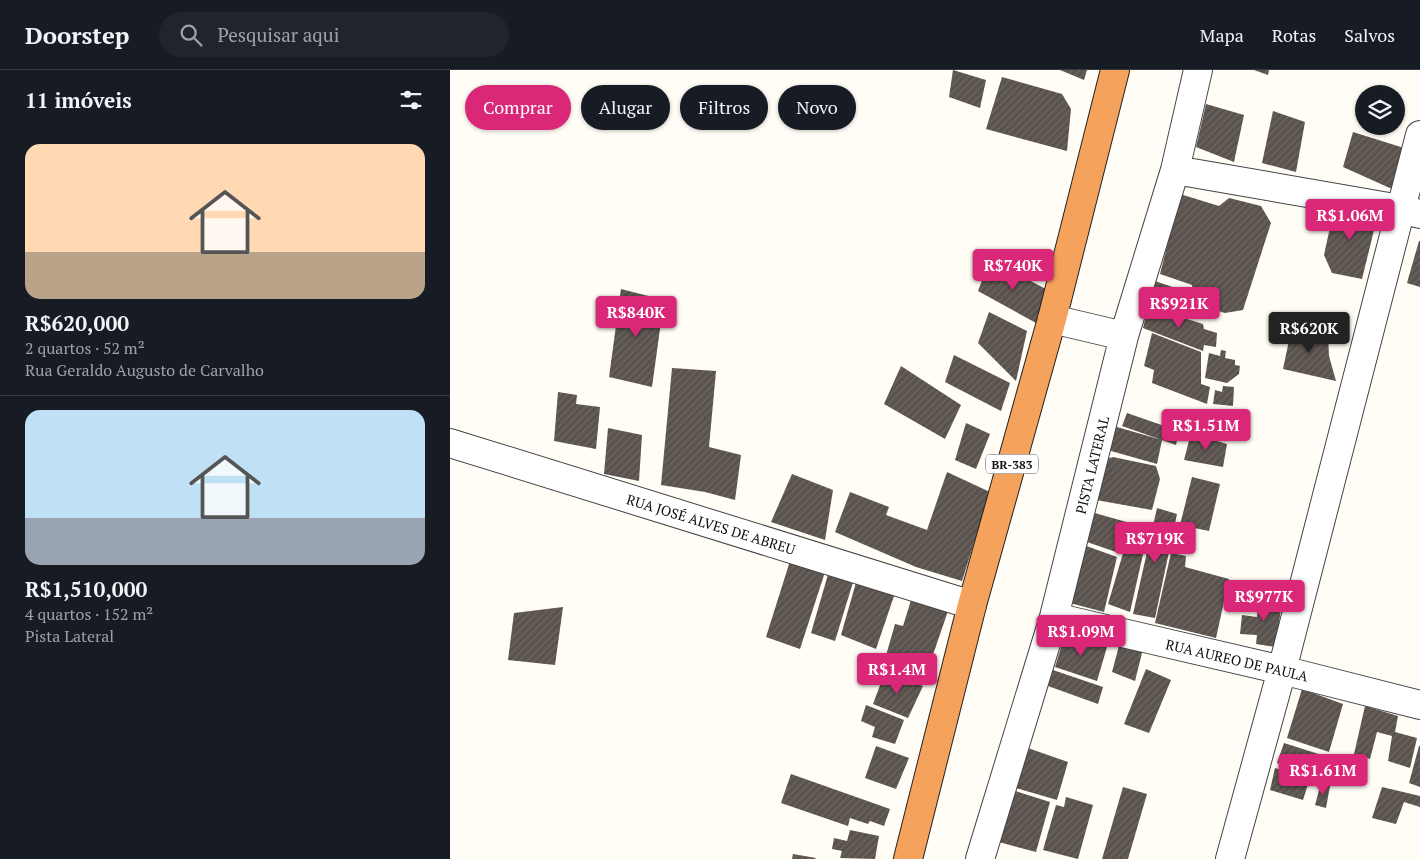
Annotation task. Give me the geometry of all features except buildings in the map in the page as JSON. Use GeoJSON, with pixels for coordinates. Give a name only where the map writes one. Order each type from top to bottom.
{"type":"FeatureCollection","features":[{"type":"Feature","properties":{"kind":"highway","name":"BR-383"},"geometry":{"type":"LineString","coordinates":[[908,859],[972,605],[1052,319],[1115,70]]}},
{"type":"Feature","properties":{"kind":"street","name":"PISTA LATERAL"},"geometry":{"type":"LineString","coordinates":[[980,859],[1054,617],[1124,336],[1176,170],[1198,70]]}},
{"type":"Feature","properties":{"kind":"street"},"geometry":{"type":"LineString","coordinates":[[1230,859],[1410,212],[1420,135]]}},
{"type":"Feature","properties":{"kind":"street"},"geometry":{"type":"LineString","coordinates":[[1176,170],[1410,212]]}},
{"type":"Feature","properties":{"kind":"street"},"geometry":{"type":"LineString","coordinates":[[1052,319],[1124,336]]}},
{"type":"Feature","properties":{"kind":"street","name":"RUA JOSÉ ALVES DE ABREU"},"geometry":{"type":"LineString","coordinates":[[450,443],[972,605]]}},
{"type":"Feature","properties":{"kind":"street","name":"RUA AUREO DE PAULA"},"geometry":{"type":"LineString","coordinates":[[1054,617],[1282,670],[1420,705]]}}]}
